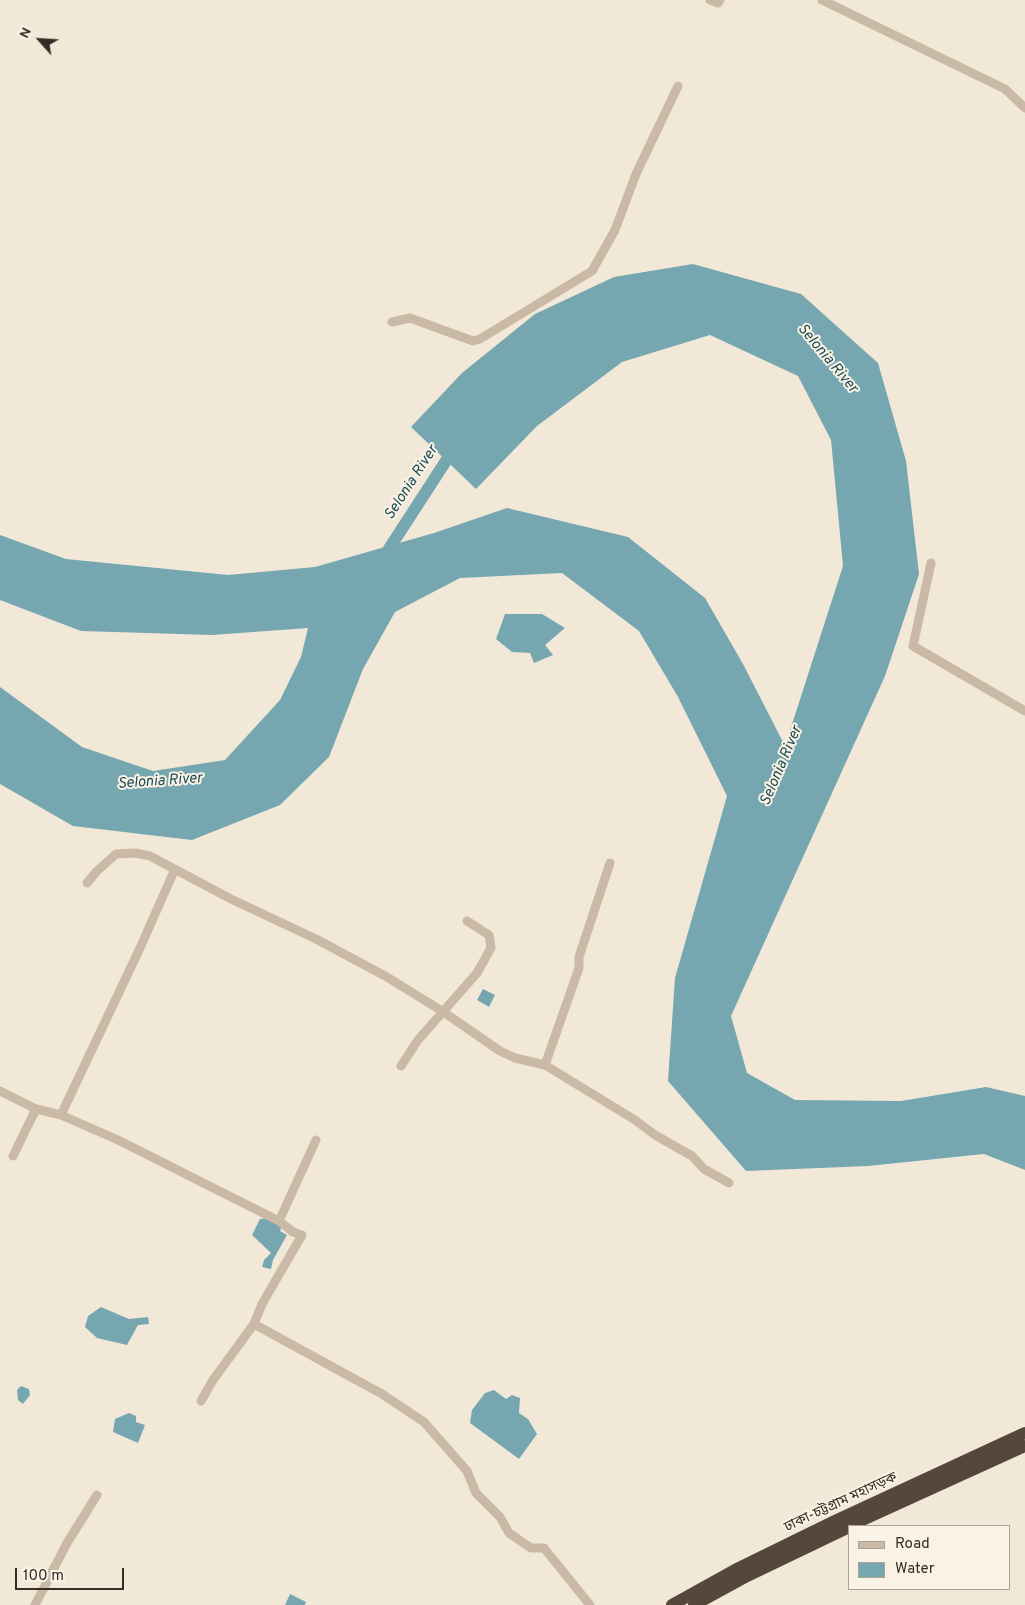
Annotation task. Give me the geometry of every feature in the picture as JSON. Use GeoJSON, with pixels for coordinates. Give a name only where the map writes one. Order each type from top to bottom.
{"type":"FeatureCollection","features":[{"type":"Feature","properties":{"kind":"highway","name":"ঢাকা-চট্টগ্রাম মহাসড়ক"},"geometry":{"type":"LineString","coordinates":[[672,1605],[788,1544],[1025,1433]]}},
{"type":"Feature","properties":{"kind":"highway","name":"ঢাকা-চট্টগ্রাম মহাসড়ক"},"geometry":{"type":"LineString","coordinates":[[851,1525],[1025,1446]]}},
{"type":"Feature","properties":{"kind":"highway","name":"ঢাকা-চট্টগ্রাম মহাসড়ক"},"geometry":{"type":"LineString","coordinates":[[694,1605],[747,1576],[848,1526]]}},
{"type":"Feature","properties":{"kind":"street"},"geometry":{"type":"LineString","coordinates":[[710,0],[718,3],[720,0]]}},
{"type":"Feature","properties":{"kind":"street"},"geometry":{"type":"LineString","coordinates":[[822,0],[1005,88],[1025,108]]}},
{"type":"Feature","properties":{"kind":"street"},"geometry":{"type":"LineString","coordinates":[[392,322],[410,318],[473,341],[480,339],[592,270],[615,230],[636,174],[678,86]]}},
{"type":"Feature","properties":{"kind":"street"},"geometry":{"type":"LineString","coordinates":[[931,562],[913,646],[1025,710]]}},
{"type":"Feature","properties":{"kind":"street"},"geometry":{"type":"LineString","coordinates":[[87,883],[97,870],[116,854],[135,853],[150,856],[316,939],[442,1011],[500,1051],[515,1058],[545,1065],[635,1120],[655,1136],[692,1156],[704,1169],[730,1182]]}},
{"type":"Feature","properties":{"kind":"street"},"geometry":{"type":"LineString","coordinates":[[545,1065],[579,968],[579,957],[610,863]]}},
{"type":"Feature","properties":{"kind":"street"},"geometry":{"type":"LineString","coordinates":[[61,1115],[175,869]]}},
{"type":"Feature","properties":{"kind":"street"},"geometry":{"type":"LineString","coordinates":[[401,1066],[418,1040],[477,973],[491,948],[489,935],[467,921]]}},
{"type":"Feature","properties":{"kind":"street"},"geometry":{"type":"LineString","coordinates":[[0,1091],[36,1109],[61,1115],[118,1140],[279,1221],[293,1232],[302,1234],[262,1304],[254,1324],[213,1380],[201,1402]]}},
{"type":"Feature","properties":{"kind":"street"},"geometry":{"type":"LineString","coordinates":[[13,1156],[36,1109]]}},
{"type":"Feature","properties":{"kind":"street"},"geometry":{"type":"LineString","coordinates":[[279,1221],[316,1140]]}},
{"type":"Feature","properties":{"kind":"street"},"geometry":{"type":"LineString","coordinates":[[254,1324],[382,1394],[424,1422],[467,1471],[476,1493],[500,1516],[509,1534],[531,1548],[544,1548],[590,1605]]}},
{"type":"Feature","properties":{"kind":"street"},"geometry":{"type":"LineString","coordinates":[[35,1605],[68,1543],[97,1495]]}},
{"type":"Feature","properties":{"kind":"water"},"geometry":{"type":"Polygon","coordinates":[[[693,264],[801,294],[878,363],[906,461],[919,574],[885,676],[731,1016],[747,1073],[795,1100],[901,1101],[986,1087],[1025,1096],[1025,1170],[984,1154],[868,1166],[746,1171],[668,1081],[675,978],[727,796],[678,697],[639,631],[562,573],[460,578],[395,612],[363,669],[329,757],[280,805],[192,840],[73,826],[0,784],[0,687],[82,747],[153,771],[225,760],[280,700],[301,657],[308,628],[212,635],[81,631],[0,600],[0,535],[66,559],[228,575],[315,567],[434,533],[507,508],[628,537],[705,598],[743,664],[785,746],[843,566],[831,440],[798,376],[710,335],[622,362],[537,426],[476,489],[411,427],[462,373],[535,314],[614,277],[693,264]]]}},
{"type":"Feature","properties":{"kind":"water"},"geometry":{"type":"Polygon","coordinates":[[[505,614],[542,614],[565,628],[545,645],[553,655],[534,663],[530,653],[512,652],[496,639],[505,614]]]}},
{"type":"Feature","properties":{"kind":"water"},"geometry":{"type":"Polygon","coordinates":[[[483,989],[495,995],[489,1007],[477,1000],[483,989]]]}},
{"type":"Feature","properties":{"kind":"water"},"geometry":{"type":"Polygon","coordinates":[[[267,1218],[282,1226],[280,1231],[287,1235],[273,1260],[271,1269],[262,1267],[264,1260],[271,1253],[252,1235],[260,1219],[267,1218]]]}},
{"type":"Feature","properties":{"kind":"water"},"geometry":{"type":"Polygon","coordinates":[[[101,1307],[129,1319],[148,1317],[149,1324],[138,1325],[127,1345],[97,1338],[85,1327],[88,1316],[101,1307]]]}},
{"type":"Feature","properties":{"kind":"water"},"geometry":{"type":"Polygon","coordinates":[[[21,1386],[29,1389],[30,1395],[23,1404],[18,1400],[17,1390],[21,1386]]]}},
{"type":"Feature","properties":{"kind":"water"},"geometry":{"type":"Polygon","coordinates":[[[494,1390],[506,1399],[512,1395],[520,1398],[519,1413],[528,1419],[537,1434],[519,1459],[470,1423],[472,1410],[485,1393],[494,1390]]]}},
{"type":"Feature","properties":{"kind":"water"},"geometry":{"type":"Polygon","coordinates":[[[129,1413],[136,1416],[136,1422],[145,1425],[138,1443],[113,1432],[115,1419],[129,1413]]]}},
{"type":"Feature","properties":{"kind":"water"},"geometry":{"type":"Polygon","coordinates":[[[290,1594],[306,1602],[305,1605],[285,1605],[290,1594]]]}},
{"type":"Feature","properties":{"kind":"waterway","name":"Selonia River"},"geometry":{"type":"LineString","coordinates":[[383,558],[455,447]]}}]}
